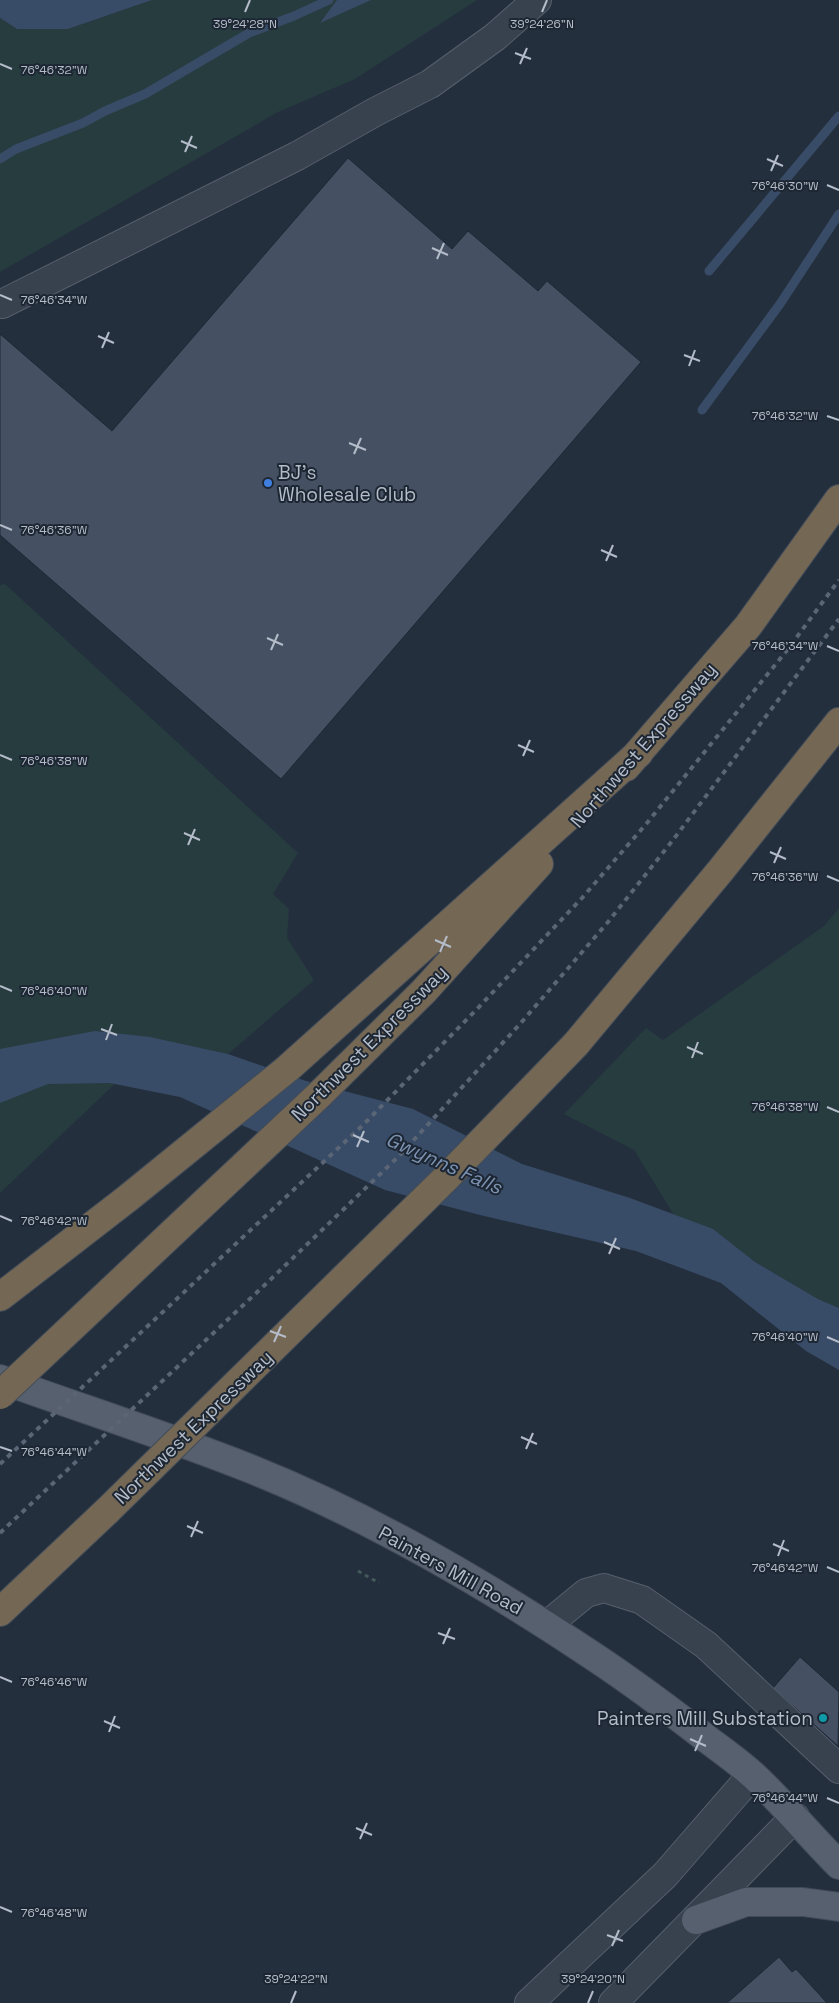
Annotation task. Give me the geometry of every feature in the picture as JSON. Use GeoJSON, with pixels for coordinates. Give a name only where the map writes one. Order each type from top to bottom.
{"type":"FeatureCollection","features":[{"type":"Feature","properties":{"kind":"highway","name":"Northwest Expressway"},"geometry":{"type":"LineString","coordinates":[[0,1395],[320,1094],[424,991],[639,753],[748,626],[839,499]]}},
{"type":"Feature","properties":{"kind":"highway","name":"Northwest Expressway"},"geometry":{"type":"LineString","coordinates":[[0,1612],[107,1511],[447,1177],[576,1044],[722,870],[839,722]]}},
{"type":"Feature","properties":{"kind":"highway"},"geometry":{"type":"LineString","coordinates":[[0,1297],[128,1198],[286,1068],[388,979],[639,753]]}},
{"type":"Feature","properties":{"kind":"main road","name":"Painters Mill Road"},"geometry":{"type":"LineString","coordinates":[[0,1379],[251,1469],[335,1506],[471,1578],[547,1625],[651,1695],[752,1775],[795,1817],[813,1839],[839,1865]]}},
{"type":"Feature","properties":{"kind":"main road"},"geometry":{"type":"LineString","coordinates":[[696,1920],[746,1902],[802,1902],[839,1907]]}},
{"type":"Feature","properties":{"kind":"street"},"geometry":{"type":"LineString","coordinates":[[2,304],[297,156],[375,112],[430,84],[495,37],[537,0]]}},
{"type":"Feature","properties":{"kind":"street"},"geometry":{"type":"LineString","coordinates":[[547,1625],[586,1593],[604,1588],[642,1600],[706,1645],[839,1769]]}},
{"type":"Feature","properties":{"kind":"street"},"geometry":{"type":"LineString","coordinates":[[529,2003],[665,1875],[752,1775]]}},
{"type":"Feature","properties":{"kind":"street"},"geometry":{"type":"LineString","coordinates":[[613,2003],[795,1817]]}},
{"type":"Feature","properties":{"kind":"path"},"geometry":{"type":"LineString","coordinates":[[358,1571],[379,1583]]}},
{"type":"Feature","properties":{"kind":"green space"},"geometry":{"type":"Polygon","coordinates":[[[152,0],[477,0],[355,79],[278,112],[0,272],[0,18],[17,29],[68,29],[152,0]]]}},
{"type":"Feature","properties":{"kind":"green space"},"geometry":{"type":"Polygon","coordinates":[[[5,584],[298,853],[273,894],[289,909],[287,938],[314,980],[228,1054],[161,1040],[0,1193],[0,585],[5,584]]]}},
{"type":"Feature","properties":{"kind":"green space"},"geometry":{"type":"Polygon","coordinates":[[[839,908],[839,1308],[818,1299],[755,1262],[713,1230],[674,1215],[634,1150],[564,1114],[646,1028],[663,1040],[824,926],[839,908]]]}},
{"type":"Feature","properties":{"kind":"water"},"geometry":{"type":"Polygon","coordinates":[[[0,0],[152,0],[68,29],[17,29],[0,18],[0,0]]]}},
{"type":"Feature","properties":{"kind":"water"},"geometry":{"type":"Polygon","coordinates":[[[337,0],[371,0],[320,23],[337,0]]]}},
{"type":"Feature","properties":{"kind":"water","name":"Gwynns Falls"},"geometry":{"type":"Polygon","coordinates":[[[95,1031],[150,1037],[228,1054],[306,1081],[413,1109],[522,1164],[630,1198],[713,1229],[755,1262],[818,1299],[839,1308],[839,1370],[806,1351],[721,1283],[636,1251],[480,1215],[385,1190],[180,1097],[110,1083],[48,1084],[0,1103],[0,1049],[95,1031]]]}},
{"type":"Feature","properties":{"kind":"building","name":"BJ's Wholesale Club"},"geometry":{"type":"Polygon","coordinates":[[[348,158],[452,249],[468,231],[538,291],[547,281],[641,362],[281,779],[0,535],[0,334],[112,431],[348,158]]]}},
{"type":"Feature","properties":{"kind":"building","name":"Painters Mill Substation"},"geometry":{"type":"Polygon","coordinates":[[[800,1657],[839,1692],[838,1746],[773,1688],[800,1657]]]}},
{"type":"Feature","properties":{"kind":"building"},"geometry":{"type":"Polygon","coordinates":[[[779,1957],[792,1972],[796,1969],[827,2003],[727,2003],[779,1957]]]}},
{"type":"Feature","properties":{"kind":"waterway"},"geometry":{"type":"LineString","coordinates":[[0,159],[16,149],[83,123],[105,111],[145,94],[249,33],[329,0]]}},
{"type":"Feature","properties":{"kind":"waterway"},"geometry":{"type":"LineString","coordinates":[[709,271],[839,116]]}},
{"type":"Feature","properties":{"kind":"waterway"},"geometry":{"type":"LineString","coordinates":[[702,410],[780,304],[839,214]]}},
{"type":"Feature","properties":{"kind":"railway"},"geometry":{"type":"LineString","coordinates":[[0,1464],[363,1125],[477,1009],[582,898],[647,823],[788,649],[839,580]]}},
{"type":"Feature","properties":{"kind":"railway"},"geometry":{"type":"LineString","coordinates":[[0,1533],[269,1281],[400,1155],[520,1024],[608,922],[673,840],[839,619]]}},
{"type":"Feature","properties":{"kind":"place","name":"BJ's Wholesale Club"},"geometry":{"type":"Point","coordinates":[268,483]}},
{"type":"Feature","properties":{"kind":"place","name":"Painters Mill Substation"},"geometry":{"type":"Point","coordinates":[823,1718]}}]}
